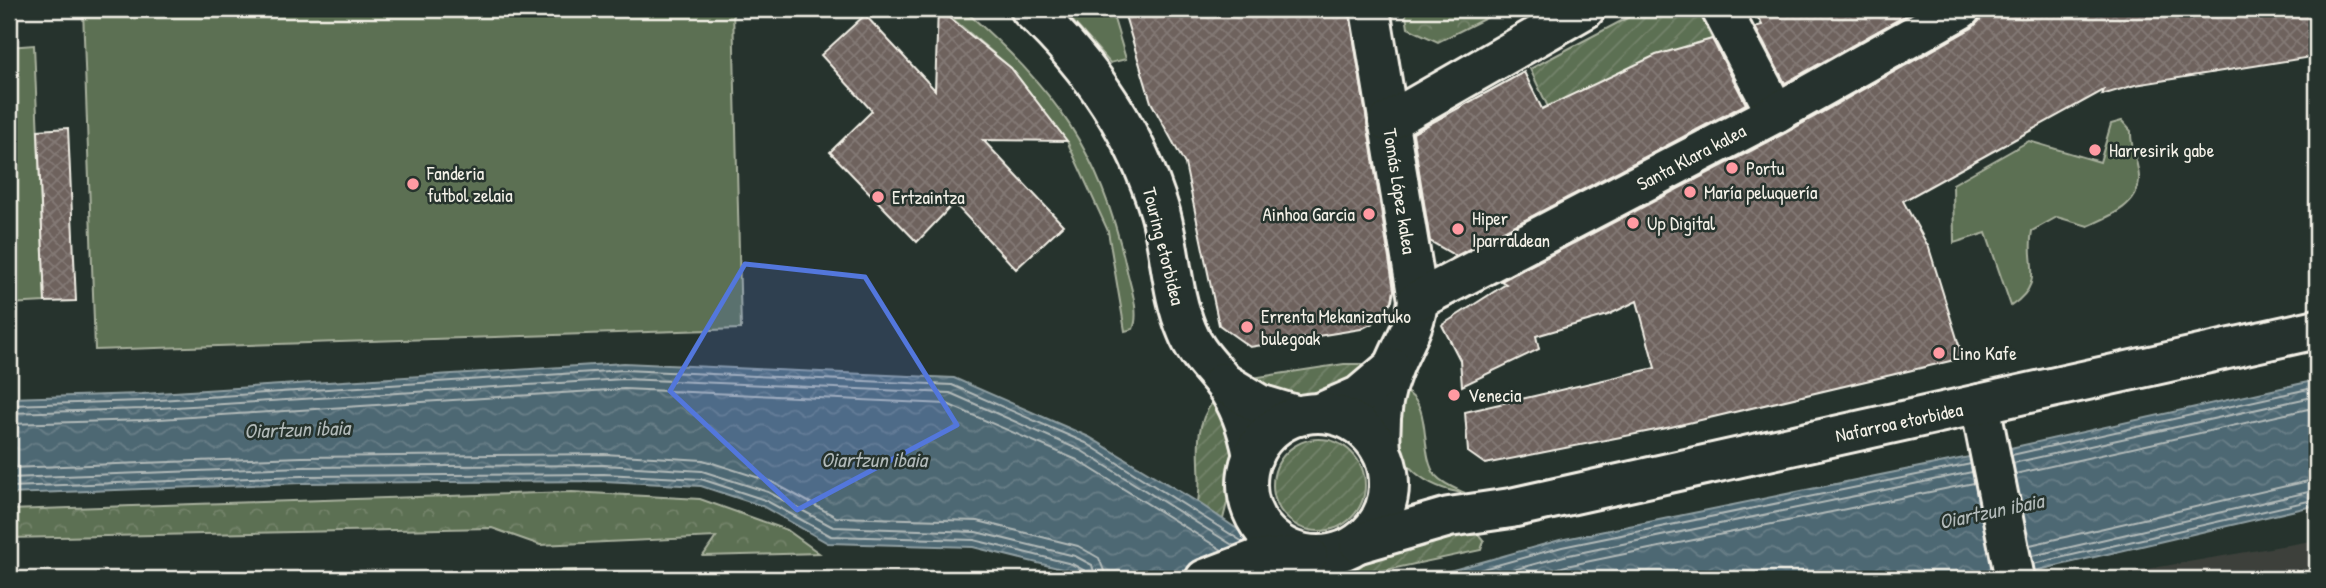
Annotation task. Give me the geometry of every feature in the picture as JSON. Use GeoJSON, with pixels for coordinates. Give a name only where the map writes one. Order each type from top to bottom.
{"type":"FeatureCollection","features":[{"type":"Feature","properties":{"kind":"street","name":"Touring etorbidea"},"geometry":{"type":"LineString","coordinates":[[1030,9],[1062,38],[1119,115],[1160,212],[1181,315],[1188,334],[1204,362],[1223,382],[1244,418],[1253,456]]}},
{"type":"Feature","properties":{"kind":"street","name":"Tomás López kalea"},"geometry":{"type":"LineString","coordinates":[[1370,9],[1418,300],[1407,341],[1392,368],[1381,410],[1385,466]]}},
{"type":"Feature","properties":{"kind":"street"},"geometry":{"type":"LineString","coordinates":[[1388,122],[1586,9]]}},
{"type":"Feature","properties":{"kind":"street"},"geometry":{"type":"LineString","coordinates":[[1721,9],[1776,113]]}},
{"type":"Feature","properties":{"kind":"street","name":"Santa Klara kalea"},"geometry":{"type":"LineString","coordinates":[[1418,300],[1776,113],[1961,9]]}},
{"type":"Feature","properties":{"kind":"street","name":"Nafarroa etorbidea"},"geometry":{"type":"LineString","coordinates":[[1359,542],[1419,524],[1511,508],[2317,329]]}},
{"type":"Feature","properties":{"kind":"street","name":"Tomás López kalea"},"geometry":{"type":"LineString","coordinates":[[1310,414],[1359,396],[1392,368]]}},
{"type":"Feature","properties":{"kind":"street","name":"Touring etorbidea"},"geometry":{"type":"LineString","coordinates":[[1223,382],[1259,404],[1310,414]]}},
{"type":"Feature","properties":{"kind":"street"},"geometry":{"type":"LineString","coordinates":[[1980,404],[2015,579]]}},
{"type":"Feature","properties":{"kind":"street"},"geometry":{"type":"LineString","coordinates":[[1310,414],[1342,418],[1362,428],[1385,466],[1382,515],[1370,533],[1359,542],[1336,553],[1255,560],[1204,579],[1230,541],[1248,497],[1249,469],[1253,456],[1272,431],[1310,414]]}},
{"type":"Feature","properties":{"kind":"street","name":"Nafarroa etorbidea"},"geometry":{"type":"LineString","coordinates":[[1385,466],[1433,502],[1480,512]]}},
{"type":"Feature","properties":{"kind":"street"},"geometry":{"type":"LineString","coordinates":[[1248,497],[1263,530],[1293,551],[1311,555]]}},
{"type":"Feature","properties":{"kind":"highlighted area"},"geometry":{"type":"Polygon","coordinates":[[[745,264],[865,277],[957,425],[797,510],[670,391],[745,264]]]}},
{"type":"Feature","properties":{"kind":"shaded area"},"geometry":{"type":"Polygon","coordinates":[[[2317,540],[2317,579],[2089,579],[2317,540]]]}},
{"type":"Feature","properties":{"kind":"green space","name":"Fanderia futbol zelaia"},"geometry":{"type":"Polygon","coordinates":[[[83,9],[733,9],[741,329],[95,350],[83,9]]]}},
{"type":"Feature","properties":{"kind":"green space"},"geometry":{"type":"Polygon","coordinates":[[[941,9],[963,9],[995,38],[1048,95],[1088,156],[1116,228],[1134,300],[1136,316],[1133,329],[1125,331],[1108,231],[1067,141],[1011,68],[941,9]]]}},
{"type":"Feature","properties":{"kind":"green space"},"geometry":{"type":"Polygon","coordinates":[[[1062,9],[1111,9],[1126,59],[1110,63],[1062,9]]]}},
{"type":"Feature","properties":{"kind":"green space"},"geometry":{"type":"Polygon","coordinates":[[[1405,9],[1504,9],[1438,42],[1408,28],[1405,9]]]}},
{"type":"Feature","properties":{"kind":"green space"},"geometry":{"type":"Polygon","coordinates":[[[1644,9],[1698,9],[1712,39],[1548,107],[1530,69],[1644,9]]]}},
{"type":"Feature","properties":{"kind":"green space"},"geometry":{"type":"Polygon","coordinates":[[[34,45],[45,302],[9,304],[9,47],[34,45]]]}},
{"type":"Feature","properties":{"kind":"green space"},"geometry":{"type":"Polygon","coordinates":[[[2122,121],[2131,131],[2139,175],[2133,197],[2121,209],[2088,226],[2057,217],[2032,231],[2032,280],[2022,297],[2011,306],[1986,233],[1954,243],[1953,184],[2029,141],[2100,162],[2111,124],[2122,121]]]}},
{"type":"Feature","properties":{"kind":"green space"},"geometry":{"type":"Polygon","coordinates":[[[1344,364],[1368,364],[1337,389],[1311,398],[1283,393],[1246,379],[1344,364]]]}},
{"type":"Feature","properties":{"kind":"green space"},"geometry":{"type":"Polygon","coordinates":[[[1404,391],[1413,397],[1419,407],[1428,455],[1436,476],[1465,493],[1451,491],[1426,480],[1406,463],[1395,438],[1395,423],[1404,391]]]}},
{"type":"Feature","properties":{"kind":"green space"},"geometry":{"type":"Polygon","coordinates":[[[1212,403],[1228,421],[1233,442],[1230,491],[1220,531],[1160,579],[1196,510],[1199,489],[1199,438],[1205,414],[1212,403]]]}},
{"type":"Feature","properties":{"kind":"green space"},"geometry":{"type":"Polygon","coordinates":[[[1319,439],[1337,442],[1352,452],[1362,467],[1365,485],[1362,503],[1352,518],[1337,528],[1319,531],[1301,528],[1286,518],[1276,503],[1273,485],[1276,467],[1286,452],[1301,442],[1319,439]]]}},
{"type":"Feature","properties":{"kind":"green space"},"geometry":{"type":"Polygon","coordinates":[[[572,492],[700,499],[787,530],[819,553],[703,556],[716,537],[540,545],[492,528],[9,538],[9,510],[572,492]]]}},
{"type":"Feature","properties":{"kind":"green space"},"geometry":{"type":"Polygon","coordinates":[[[1425,532],[1479,535],[1484,541],[1481,550],[1344,579],[1329,575],[1358,568],[1388,545],[1425,532]]]}},
{"type":"Feature","properties":{"kind":"green space"},"geometry":{"type":"Polygon","coordinates":[[[576,570],[575,579],[247,579],[576,570]]]}},
{"type":"Feature","properties":{"kind":"water","name":"Oiartzun ibaia"},"geometry":{"type":"Polygon","coordinates":[[[624,363],[954,378],[1089,437],[1199,503],[1265,548],[1345,579],[1086,579],[1070,571],[973,547],[828,543],[762,506],[701,486],[604,481],[302,483],[9,494],[9,398],[142,394],[624,363]]]}},
{"type":"Feature","properties":{"kind":"water","name":"Oiartzun ibaia"},"geometry":{"type":"Polygon","coordinates":[[[2317,380],[2317,505],[2000,579],[1421,579],[1560,540],[1974,456],[2317,380]]]}},
{"type":"Feature","properties":{"kind":"building","name":"Ertzaintza"},"geometry":{"type":"Polygon","coordinates":[[[938,9],[1011,68],[1067,141],[983,140],[1063,225],[1016,269],[954,203],[917,242],[830,152],[872,111],[821,55],[865,15],[935,90],[938,9]]]}},
{"type":"Feature","properties":{"kind":"building"},"geometry":{"type":"Polygon","coordinates":[[[1123,9],[1349,9],[1394,290],[1392,301],[1373,323],[1361,329],[1250,347],[1219,325],[1185,164],[1151,102],[1123,9]]]}},
{"type":"Feature","properties":{"kind":"building"},"geometry":{"type":"Polygon","coordinates":[[[1753,9],[1917,9],[1785,83],[1755,27],[1762,25],[1753,9]]]}},
{"type":"Feature","properties":{"kind":"building"},"geometry":{"type":"Polygon","coordinates":[[[1983,9],[2317,9],[2317,56],[2135,85],[2102,95],[2104,90],[1903,201],[1929,248],[1963,358],[1671,427],[1485,464],[1468,452],[1465,412],[1655,368],[1637,301],[1608,315],[1536,336],[1539,349],[1462,386],[1460,360],[1442,325],[1506,284],[1501,281],[1787,132],[1972,28],[1980,20],[1983,9]]]}},
{"type":"Feature","properties":{"kind":"building"},"geometry":{"type":"Polygon","coordinates":[[[1712,39],[1746,104],[1456,256],[1430,241],[1413,133],[1524,72],[1542,109],[1656,55],[1712,39]]]}},
{"type":"Feature","properties":{"kind":"building"},"geometry":{"type":"Polygon","coordinates":[[[68,128],[76,301],[45,302],[38,130],[68,128]]]}},
{"type":"Feature","properties":{"kind":"place","name":"Harresirik gabe"},"geometry":{"type":"Point","coordinates":[2095,150]}},
{"type":"Feature","properties":{"kind":"place","name":"Portu"},"geometry":{"type":"Point","coordinates":[1732,168]}},
{"type":"Feature","properties":{"kind":"place","name":"Fanderia futbol zelaia"},"geometry":{"type":"Point","coordinates":[413,184]}},
{"type":"Feature","properties":{"kind":"place","name":"María peluquería"},"geometry":{"type":"Point","coordinates":[1690,192]}},
{"type":"Feature","properties":{"kind":"place","name":"Ertzaintza"},"geometry":{"type":"Point","coordinates":[878,197]}},
{"type":"Feature","properties":{"kind":"place","name":"Ainhoa Garcia"},"geometry":{"type":"Point","coordinates":[1369,214]}},
{"type":"Feature","properties":{"kind":"place","name":"Up Digital"},"geometry":{"type":"Point","coordinates":[1633,223]}},
{"type":"Feature","properties":{"kind":"place","name":"Hiper Iparraldean"},"geometry":{"type":"Point","coordinates":[1458,229]}},
{"type":"Feature","properties":{"kind":"place","name":"Errenta Mekanizatuko bulegoak"},"geometry":{"type":"Point","coordinates":[1247,327]}},
{"type":"Feature","properties":{"kind":"place","name":"Lino Kafe"},"geometry":{"type":"Point","coordinates":[1939,353]}},
{"type":"Feature","properties":{"kind":"place","name":"Venecia"},"geometry":{"type":"Point","coordinates":[1454,395]}}]}
